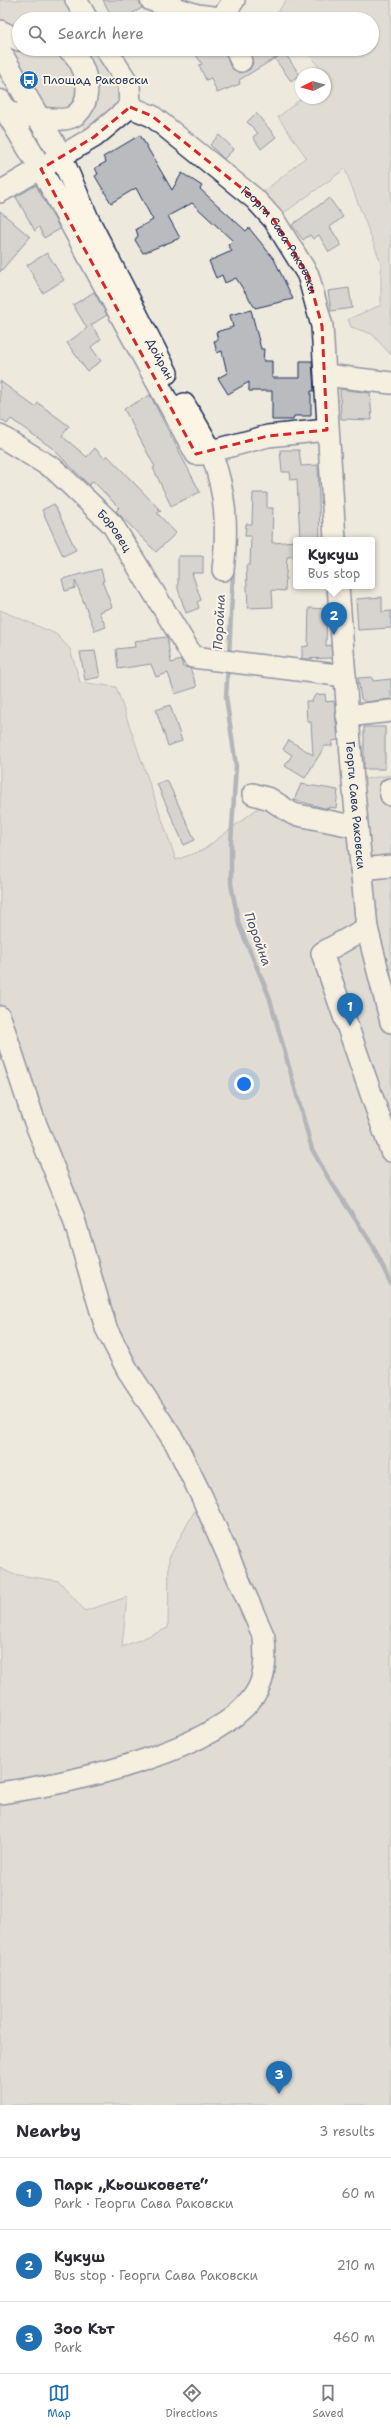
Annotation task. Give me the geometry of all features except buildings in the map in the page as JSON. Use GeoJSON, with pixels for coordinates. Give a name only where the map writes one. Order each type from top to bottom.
{"type":"FeatureCollection","features":[{"type":"Feature","properties":{"kind":"main road"},"geometry":{"type":"LineString","coordinates":[[0,52],[36,116],[61,156]]}},
{"type":"Feature","properties":{"kind":"main road"},"geometry":{"type":"LineString","coordinates":[[4,107],[40,169]]}},
{"type":"Feature","properties":{"kind":"street"},"geometry":{"type":"LineString","coordinates":[[76,0],[84,12]]}},
{"type":"Feature","properties":{"kind":"street"},"geometry":{"type":"LineString","coordinates":[[151,0],[188,12]]}},
{"type":"Feature","properties":{"kind":"street"},"geometry":{"type":"LineString","coordinates":[[225,12],[234,0]]}},
{"type":"Feature","properties":{"kind":"street"},"geometry":{"type":"LineString","coordinates":[[0,31],[12,37]]}},
{"type":"Feature","properties":{"kind":"street"},"geometry":{"type":"LineString","coordinates":[[4,107],[56,120],[74,116],[84,104],[87,83],[77,56]]}},
{"type":"Feature","properties":{"kind":"street"},"geometry":{"type":"LineString","coordinates":[[0,192],[94,137],[130,107],[128,85],[110,56]]}},
{"type":"Feature","properties":{"kind":"street","name":"Георги Сава Раковски"},"geometry":{"type":"LineString","coordinates":[[130,107],[152,116],[255,199],[274,220],[308,275],[322,326],[326,375],[327,430],[335,537]]}},
{"type":"Feature","properties":{"kind":"street","name":"Дойран"},"geometry":{"type":"LineString","coordinates":[[61,156],[88,219],[222,490],[227,534],[223,570]]}},
{"type":"Feature","properties":{"kind":"street","name":"Дойран"},"geometry":{"type":"LineString","coordinates":[[40,169],[202,451]]}},
{"type":"Feature","properties":{"kind":"street"},"geometry":{"type":"LineString","coordinates":[[326,375],[391,383]]}},
{"type":"Feature","properties":{"kind":"street"},"geometry":{"type":"LineString","coordinates":[[202,451],[268,436],[327,430]]}},
{"type":"Feature","properties":{"kind":"street","name":"Боровец"},"geometry":{"type":"LineString","coordinates":[[0,436],[54,469],[112,524],[192,657],[345,676]]}},
{"type":"Feature","properties":{"kind":"street","name":"Георги Сава Раковски"},"geometry":{"type":"LineString","coordinates":[[338,589],[347,716],[367,928],[391,1022]]}},
{"type":"Feature","properties":{"kind":"street"},"geometry":{"type":"LineString","coordinates":[[347,716],[391,711]]}},
{"type":"Feature","properties":{"kind":"street"},"geometry":{"type":"LineString","coordinates":[[253,794],[270,799],[293,814],[357,827]]}},
{"type":"Feature","properties":{"kind":"street"},"geometry":{"type":"LineString","coordinates":[[361,869],[391,866]]}},
{"type":"Feature","properties":{"kind":"street"},"geometry":{"type":"LineString","coordinates":[[367,928],[322,953],[391,1151]]}},
{"type":"Feature","properties":{"kind":"street"},"geometry":{"type":"LineString","coordinates":[[0,1793],[38,1788],[141,1763],[188,1744],[228,1719],[247,1704],[261,1683],[266,1660],[264,1636],[202,1497],[176,1444],[127,1369],[106,1328],[73,1216],[33,1117],[2,1028]]}},
{"type":"Feature","properties":{"kind":"highlighted area"},"geometry":{"type":"Polygon","coordinates":[[[130,107],[152,116],[255,199],[274,220],[308,275],[322,326],[327,430],[268,436],[196,454],[41,169],[94,137],[130,107]]]}},
{"type":"Feature","properties":{"kind":"shaded area"},"geometry":{"type":"Polygon","coordinates":[[[0,0],[76,0],[83,12],[12,12],[12,56],[109,56],[130,107],[94,137],[74,116],[36,116],[0,52],[0,0]]]}},
{"type":"Feature","properties":{"kind":"shaded area"},"geometry":{"type":"Polygon","coordinates":[[[286,0],[391,0],[391,355],[372,334],[351,327],[348,319],[381,305],[381,263],[345,169],[274,220],[255,199],[306,157],[278,117],[295,104],[331,104],[331,68],[320,68],[310,56],[379,56],[379,12],[278,12],[286,0]]]}},
{"type":"Feature","properties":{"kind":"shaded area"},"geometry":{"type":"Polygon","coordinates":[[[0,610],[56,634],[70,649],[80,682],[116,687],[176,860],[203,850],[270,799],[357,827],[353,781],[391,775],[391,2105],[0,2105],[0,1568],[12,1574],[59,1581],[85,1611],[127,1597],[122,1647],[168,1628],[169,1558],[202,1497],[127,1369],[0,1017],[0,610]]]}},
{"type":"Feature","properties":{"kind":"waterway","name":"Поройна"},"geometry":{"type":"LineString","coordinates":[[229,656],[233,573]]}},
{"type":"Feature","properties":{"kind":"waterway","name":"Поройна"},"geometry":{"type":"LineString","coordinates":[[228,666],[226,697],[236,766],[231,843],[231,884],[239,925],[269,996],[312,1149],[327,1176],[373,1246],[391,1284]]}},
{"type":"Feature","properties":{"kind":"place","name":"Площад Раковски"},"geometry":{"type":"Point","coordinates":[29,80]}},
{"type":"Feature","properties":{"kind":"place","name":"Кукуш"},"geometry":{"type":"Point","coordinates":[334,635]}},
{"type":"Feature","properties":{"kind":"place","name":"Парк „Кьошковете“"},"geometry":{"type":"Point","coordinates":[350,1026]}},
{"type":"Feature","properties":{"kind":"place","name":"Зоо Кът"},"geometry":{"type":"Point","coordinates":[279,2094]}}]}
